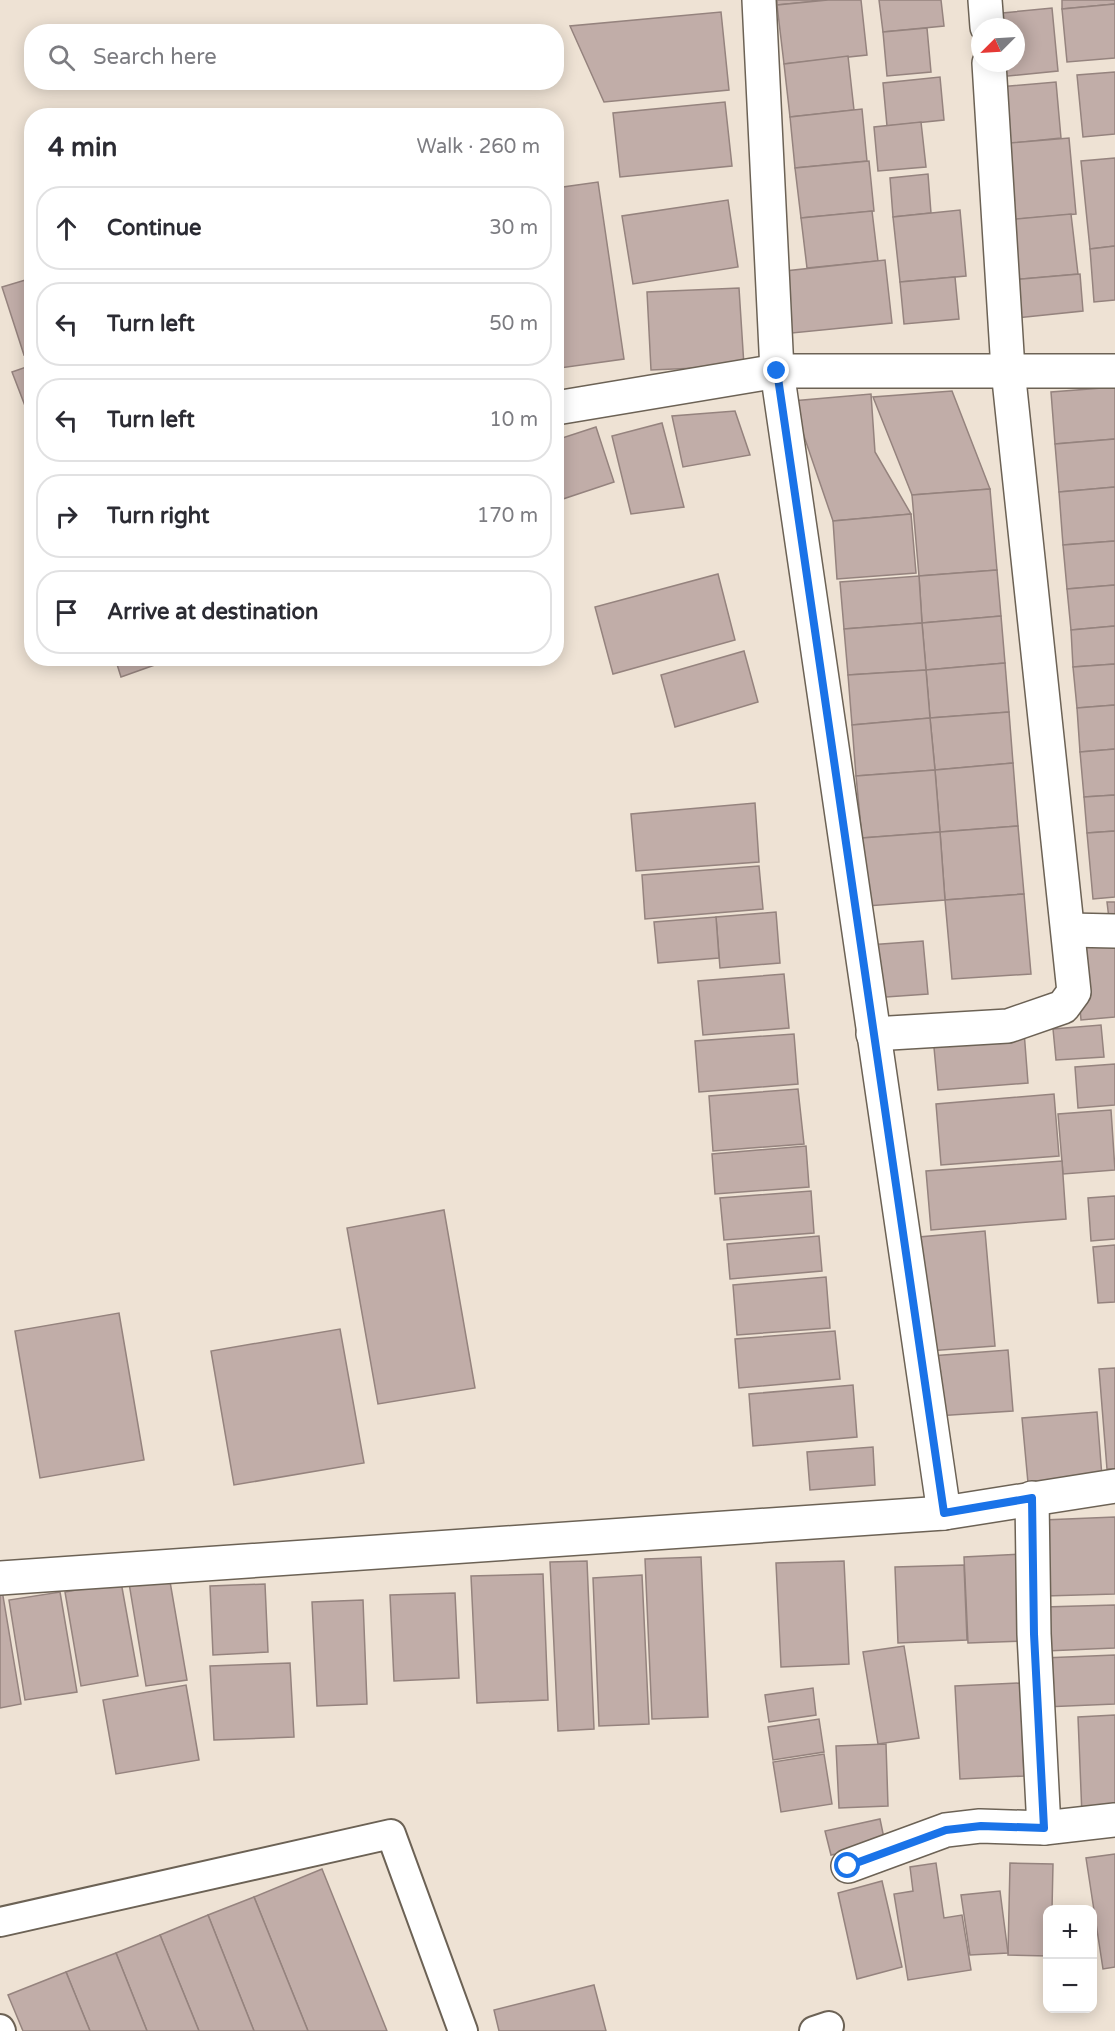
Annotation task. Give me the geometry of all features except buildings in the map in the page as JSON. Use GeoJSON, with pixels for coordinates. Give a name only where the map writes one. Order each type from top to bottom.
{"type":"FeatureCollection","features":[{"type":"Feature","properties":{"kind":"street"},"geometry":{"type":"LineString","coordinates":[[759,0],[777,371],[944,1513]]}},
{"type":"Feature","properties":{"kind":"street"},"geometry":{"type":"LineString","coordinates":[[985,0],[986,18]]}},
{"type":"Feature","properties":{"kind":"street"},"geometry":{"type":"LineString","coordinates":[[873,1034],[1008,1026],[1063,1007],[1074,992],[1008,369],[990,72]]}},
{"type":"Feature","properties":{"kind":"street"},"geometry":{"type":"LineString","coordinates":[[564,407],[777,371],[1008,369],[1115,371]]}},
{"type":"Feature","properties":{"kind":"street"},"geometry":{"type":"LineString","coordinates":[[1069,930],[1115,931]]}},
{"type":"Feature","properties":{"kind":"street"},"geometry":{"type":"LineString","coordinates":[[0,1578],[944,1513],[1115,1486]]}},
{"type":"Feature","properties":{"kind":"street"},"geometry":{"type":"LineString","coordinates":[[1032,1498],[1034,1634],[1044,1828]]}},
{"type":"Feature","properties":{"kind":"street"},"geometry":{"type":"LineString","coordinates":[[848,1866],[946,1830],[981,1826],[1044,1828],[1115,1820]]}},
{"type":"Feature","properties":{"kind":"lane"},"geometry":{"type":"LineString","coordinates":[[0,1922],[391,1834],[463,2031]]}},
{"type":"Feature","properties":{"kind":"route"},"geometry":{"type":"LineString","coordinates":[[777,371],[944,1513],[1032,1498],[1034,1634],[1044,1828],[981,1826],[946,1830],[848,1866]]}}]}
